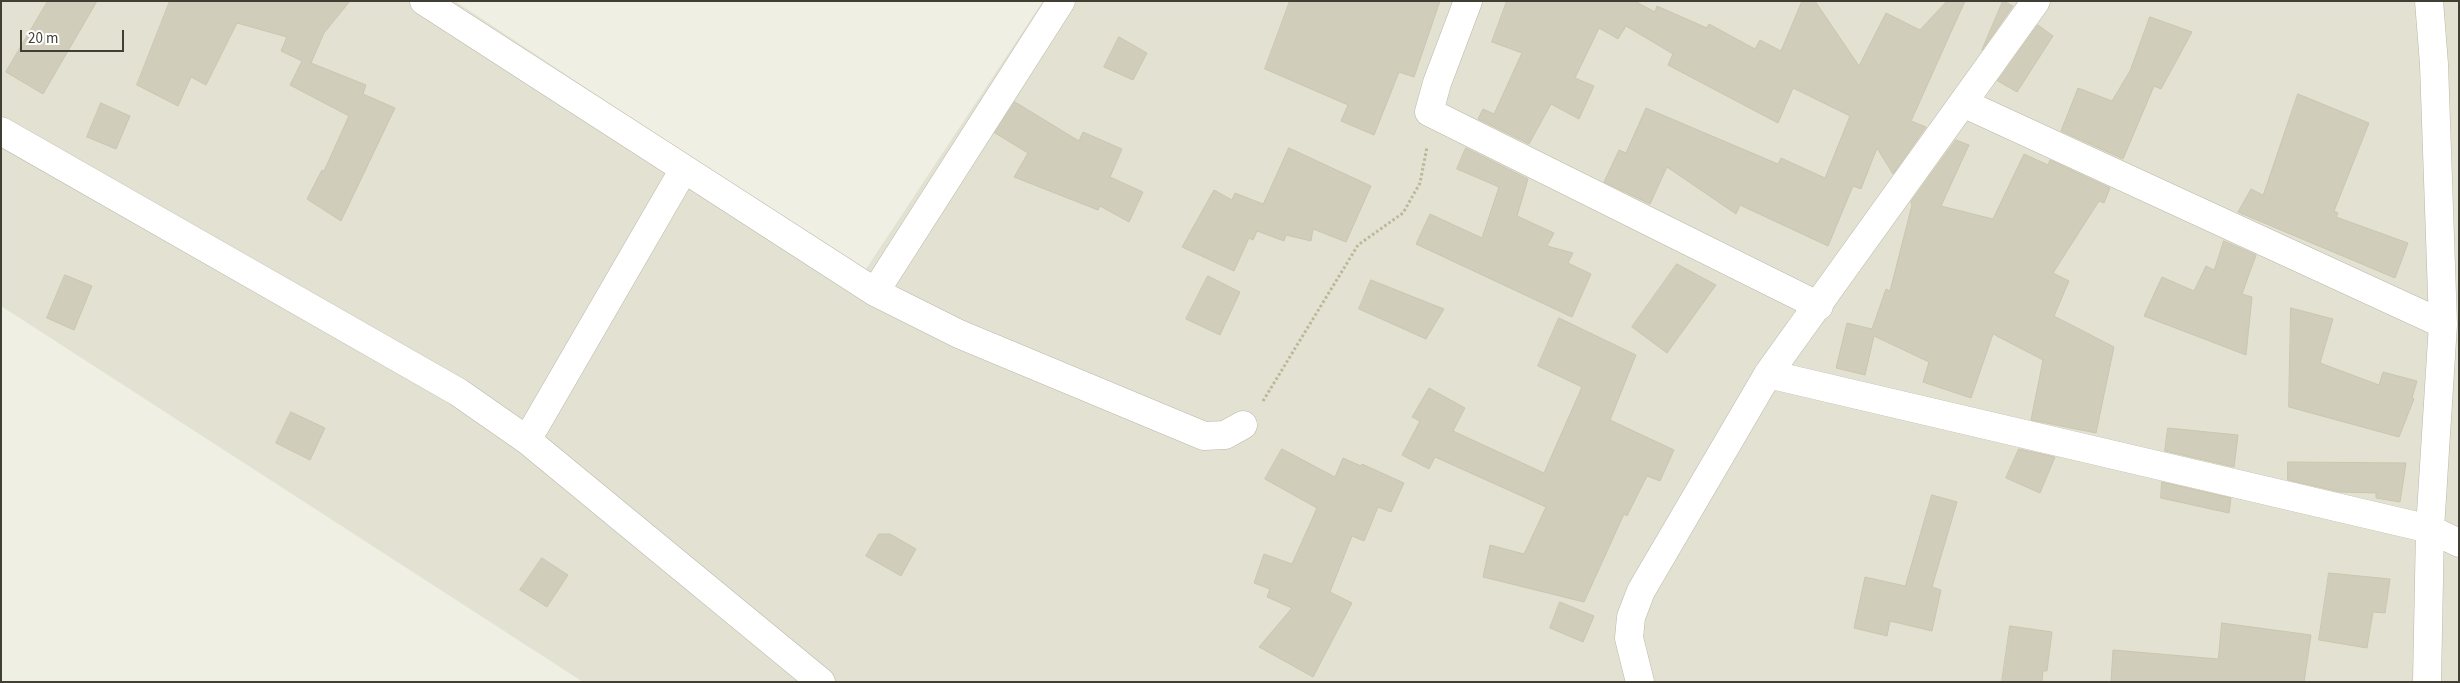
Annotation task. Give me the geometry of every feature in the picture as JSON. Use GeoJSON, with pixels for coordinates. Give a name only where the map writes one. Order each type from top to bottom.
{"type":"FeatureCollection","features":[{"type":"Feature","properties":{"kind":"street"},"geometry":{"type":"LineString","coordinates":[[424,1],[875,292],[959,334],[1204,436],[1224,435],[1243,425]]}},
{"type":"Feature","properties":{"kind":"street"},"geometry":{"type":"LineString","coordinates":[[875,292],[1061,1]]}},
{"type":"Feature","properties":{"kind":"street"},"geometry":{"type":"LineString","coordinates":[[1468,1],[1437,83],[1429,112],[1819,306]]}},
{"type":"Feature","properties":{"kind":"street"},"geometry":{"type":"LineString","coordinates":[[1640,682],[1629,638],[1631,617],[1641,591],[1768,374],[1819,306],[2036,1]]}},
{"type":"Feature","properties":{"kind":"street"},"geometry":{"type":"LineString","coordinates":[[2427,682],[2430,529],[2443,324],[2434,64],[2429,1]]}},
{"type":"Feature","properties":{"kind":"street"},"geometry":{"type":"LineString","coordinates":[[1963,103],[2443,324]]}},
{"type":"Feature","properties":{"kind":"street"},"geometry":{"type":"LineString","coordinates":[[1,131],[458,392],[527,440],[821,682]]}},
{"type":"Feature","properties":{"kind":"street"},"geometry":{"type":"LineString","coordinates":[[527,440],[684,169]]}},
{"type":"Feature","properties":{"kind":"street"},"geometry":{"type":"LineString","coordinates":[[1768,374],[2430,529],[2459,543]]}},
{"type":"Feature","properties":{"kind":"path"},"geometry":{"type":"LineString","coordinates":[[1243,425],[1258,411],[1358,245],[1403,213],[1420,182],[1428,141],[1429,112]]}},
{"type":"Feature","properties":{"kind":"shaded area"},"geometry":{"type":"Polygon","coordinates":[[[1,1],[455,1],[864,272],[1043,1],[2459,1],[2459,682],[583,682],[1,306],[1,1]]]}},
{"type":"Feature","properties":{"kind":"building"},"geometry":{"type":"Polygon","coordinates":[[[48,1],[97,1],[43,94],[6,72],[48,1]]]}},
{"type":"Feature","properties":{"kind":"building"},"geometry":{"type":"Polygon","coordinates":[[[170,1],[350,1],[324,33],[311,63],[366,85],[363,94],[395,108],[341,221],[307,199],[322,170],[324,171],[349,116],[290,85],[302,61],[281,51],[287,37],[237,23],[206,85],[191,77],[178,106],[137,85],[170,1]]]}},
{"type":"Feature","properties":{"kind":"building"},"geometry":{"type":"Polygon","coordinates":[[[1290,1],[1440,1],[1414,77],[1399,72],[1374,135],[1341,121],[1348,105],[1265,69],[1290,1]]]}},
{"type":"Feature","properties":{"kind":"building"},"geometry":{"type":"Polygon","coordinates":[[[1507,1],[1639,1],[1638,3],[1655,12],[1657,6],[1707,28],[1709,24],[1755,49],[1760,40],[1781,51],[1802,1],[1815,1],[1859,66],[1886,13],[1920,30],[1947,1],[1965,1],[1911,121],[1926,127],[1893,174],[1877,148],[1861,189],[1853,186],[1828,246],[1740,205],[1736,214],[1667,167],[1650,204],[1604,182],[1619,150],[1626,153],[1646,108],[1778,164],[1781,158],[1825,178],[1850,116],[1793,88],[1778,123],[1668,65],[1673,54],[1626,26],[1618,39],[1599,28],[1575,78],[1594,86],[1579,119],[1551,104],[1529,144],[1478,119],[1483,109],[1494,114],[1522,53],[1492,42],[1507,1]]]}},
{"type":"Feature","properties":{"kind":"building"},"geometry":{"type":"Polygon","coordinates":[[[2003,1],[2013,6],[1982,50],[2003,1]]]}},
{"type":"Feature","properties":{"kind":"building"},"geometry":{"type":"Polygon","coordinates":[[[2150,17],[2192,32],[2161,89],[2154,86],[2123,159],[2061,131],[2078,88],[2112,101],[2130,71],[2150,17]]]}},
{"type":"Feature","properties":{"kind":"building"},"geometry":{"type":"Polygon","coordinates":[[[2038,25],[2053,36],[2017,92],[1998,81],[2038,25]]]}},
{"type":"Feature","properties":{"kind":"building"},"geometry":{"type":"Polygon","coordinates":[[[1119,37],[1147,53],[1133,80],[1104,67],[1119,37]]]}},
{"type":"Feature","properties":{"kind":"building"},"geometry":{"type":"Polygon","coordinates":[[[2298,94],[2369,123],[2334,211],[2338,213],[2336,217],[2408,243],[2395,278],[2238,212],[2251,189],[2263,195],[2298,94]]]}},
{"type":"Feature","properties":{"kind":"building"},"geometry":{"type":"Polygon","coordinates":[[[1015,102],[1079,141],[1083,132],[1122,149],[1110,177],[1143,192],[1129,222],[1100,206],[1098,210],[1014,177],[1028,153],[995,133],[1015,102]]]}},
{"type":"Feature","properties":{"kind":"building"},"geometry":{"type":"Polygon","coordinates":[[[101,103],[130,116],[116,149],[87,137],[101,103]]]}},
{"type":"Feature","properties":{"kind":"building"},"geometry":{"type":"Polygon","coordinates":[[[1956,140],[1969,145],[1941,206],[1993,219],[2024,154],[2048,165],[2050,160],[2110,188],[2104,203],[2099,201],[2053,273],[2069,281],[2054,316],[2114,347],[2096,433],[2031,420],[2043,360],[1993,334],[1971,398],[1923,382],[1929,362],[1874,336],[1865,375],[1836,368],[1847,323],[1872,329],[1886,289],[1890,291],[1912,205],[1911,202],[1956,140]]]}},
{"type":"Feature","properties":{"kind":"building"},"geometry":{"type":"Polygon","coordinates":[[[1289,148],[1371,186],[1346,242],[1313,229],[1311,241],[1286,235],[1284,241],[1257,231],[1253,240],[1249,238],[1234,271],[1182,247],[1214,190],[1232,200],[1235,193],[1263,204],[1289,148]]]}},
{"type":"Feature","properties":{"kind":"building"},"geometry":{"type":"Polygon","coordinates":[[[1466,148],[1528,179],[1517,216],[1554,233],[1547,246],[1573,253],[1568,263],[1591,274],[1572,317],[1416,244],[1430,214],[1482,238],[1499,187],[1457,169],[1466,148]]]}},
{"type":"Feature","properties":{"kind":"building"},"geometry":{"type":"Polygon","coordinates":[[[2224,241],[2256,255],[2242,294],[2252,297],[2246,355],[2144,316],[2162,277],[2194,291],[2206,266],[2214,270],[2224,241]]]}},
{"type":"Feature","properties":{"kind":"building"},"geometry":{"type":"Polygon","coordinates":[[[1677,264],[1716,285],[1667,353],[1632,327],[1677,264]]]}},
{"type":"Feature","properties":{"kind":"building"},"geometry":{"type":"Polygon","coordinates":[[[65,275],[92,286],[74,330],[47,318],[65,275]]]}},
{"type":"Feature","properties":{"kind":"building"},"geometry":{"type":"Polygon","coordinates":[[[1208,276],[1240,292],[1220,335],[1186,319],[1208,276]]]}},
{"type":"Feature","properties":{"kind":"building"},"geometry":{"type":"Polygon","coordinates":[[[1371,280],[1444,309],[1426,339],[1359,309],[1371,280]]]}},
{"type":"Feature","properties":{"kind":"building"},"geometry":{"type":"Polygon","coordinates":[[[2291,308],[2333,319],[2320,363],[2379,385],[2383,372],[2417,381],[2412,398],[2414,399],[2399,437],[2289,407],[2291,308]]]}},
{"type":"Feature","properties":{"kind":"building"},"geometry":{"type":"Polygon","coordinates":[[[1559,318],[1636,355],[1610,420],[1674,450],[1660,481],[1647,476],[1627,516],[1624,514],[1584,602],[1483,577],[1490,545],[1524,554],[1546,507],[1435,457],[1429,469],[1402,455],[1420,421],[1412,417],[1429,388],[1465,408],[1453,431],[1544,473],[1582,387],[1538,366],[1559,318]]]}},
{"type":"Feature","properties":{"kind":"building"},"geometry":{"type":"Polygon","coordinates":[[[291,412],[325,428],[310,460],[276,443],[291,412]]]}},
{"type":"Feature","properties":{"kind":"building"},"geometry":{"type":"Polygon","coordinates":[[[2168,428],[2238,435],[2234,467],[2165,451],[2168,428]]]}},
{"type":"Feature","properties":{"kind":"building"},"geometry":{"type":"Polygon","coordinates":[[[1282,449],[1335,477],[1343,458],[1361,466],[1362,464],[1404,483],[1391,512],[1378,507],[1364,541],[1352,536],[1330,592],[1352,603],[1313,677],[1259,647],[1292,608],[1267,597],[1270,589],[1254,583],[1264,554],[1292,564],[1317,508],[1265,479],[1282,449]]]}},
{"type":"Feature","properties":{"kind":"building"},"geometry":{"type":"Polygon","coordinates":[[[2019,449],[2055,457],[2040,493],[2006,478],[2019,449]]]}},
{"type":"Feature","properties":{"kind":"building"},"geometry":{"type":"Polygon","coordinates":[[[2288,462],[2406,463],[2400,502],[2376,498],[2376,493],[2340,492],[2288,480],[2288,462]]]}},
{"type":"Feature","properties":{"kind":"building"},"geometry":{"type":"Polygon","coordinates":[[[2162,482],[2231,498],[2229,513],[2161,498],[2162,482]]]}},
{"type":"Feature","properties":{"kind":"building"},"geometry":{"type":"Polygon","coordinates":[[[1932,495],[1957,502],[1932,587],[1941,590],[1932,631],[1890,621],[1887,636],[1854,628],[1865,577],[1905,586],[1932,495]]]}},
{"type":"Feature","properties":{"kind":"building"},"geometry":{"type":"Polygon","coordinates":[[[879,534],[890,534],[916,549],[901,576],[866,556],[879,534]]]}},
{"type":"Feature","properties":{"kind":"building"},"geometry":{"type":"Polygon","coordinates":[[[542,558],[568,575],[547,607],[520,590],[542,558]]]}},
{"type":"Feature","properties":{"kind":"building"},"geometry":{"type":"Polygon","coordinates":[[[2329,573],[2390,579],[2385,613],[2373,612],[2367,648],[2319,640],[2329,573]]]}},
{"type":"Feature","properties":{"kind":"building"},"geometry":{"type":"Polygon","coordinates":[[[1560,602],[1594,616],[1583,642],[1550,628],[1560,602]]]}},
{"type":"Feature","properties":{"kind":"building"},"geometry":{"type":"Polygon","coordinates":[[[2222,623],[2311,635],[2304,682],[2111,682],[2113,650],[2218,659],[2222,623]]]}},
{"type":"Feature","properties":{"kind":"building"},"geometry":{"type":"Polygon","coordinates":[[[2010,626],[2052,632],[2047,671],[2043,671],[2042,682],[2002,682],[2010,626]]]}}]}
